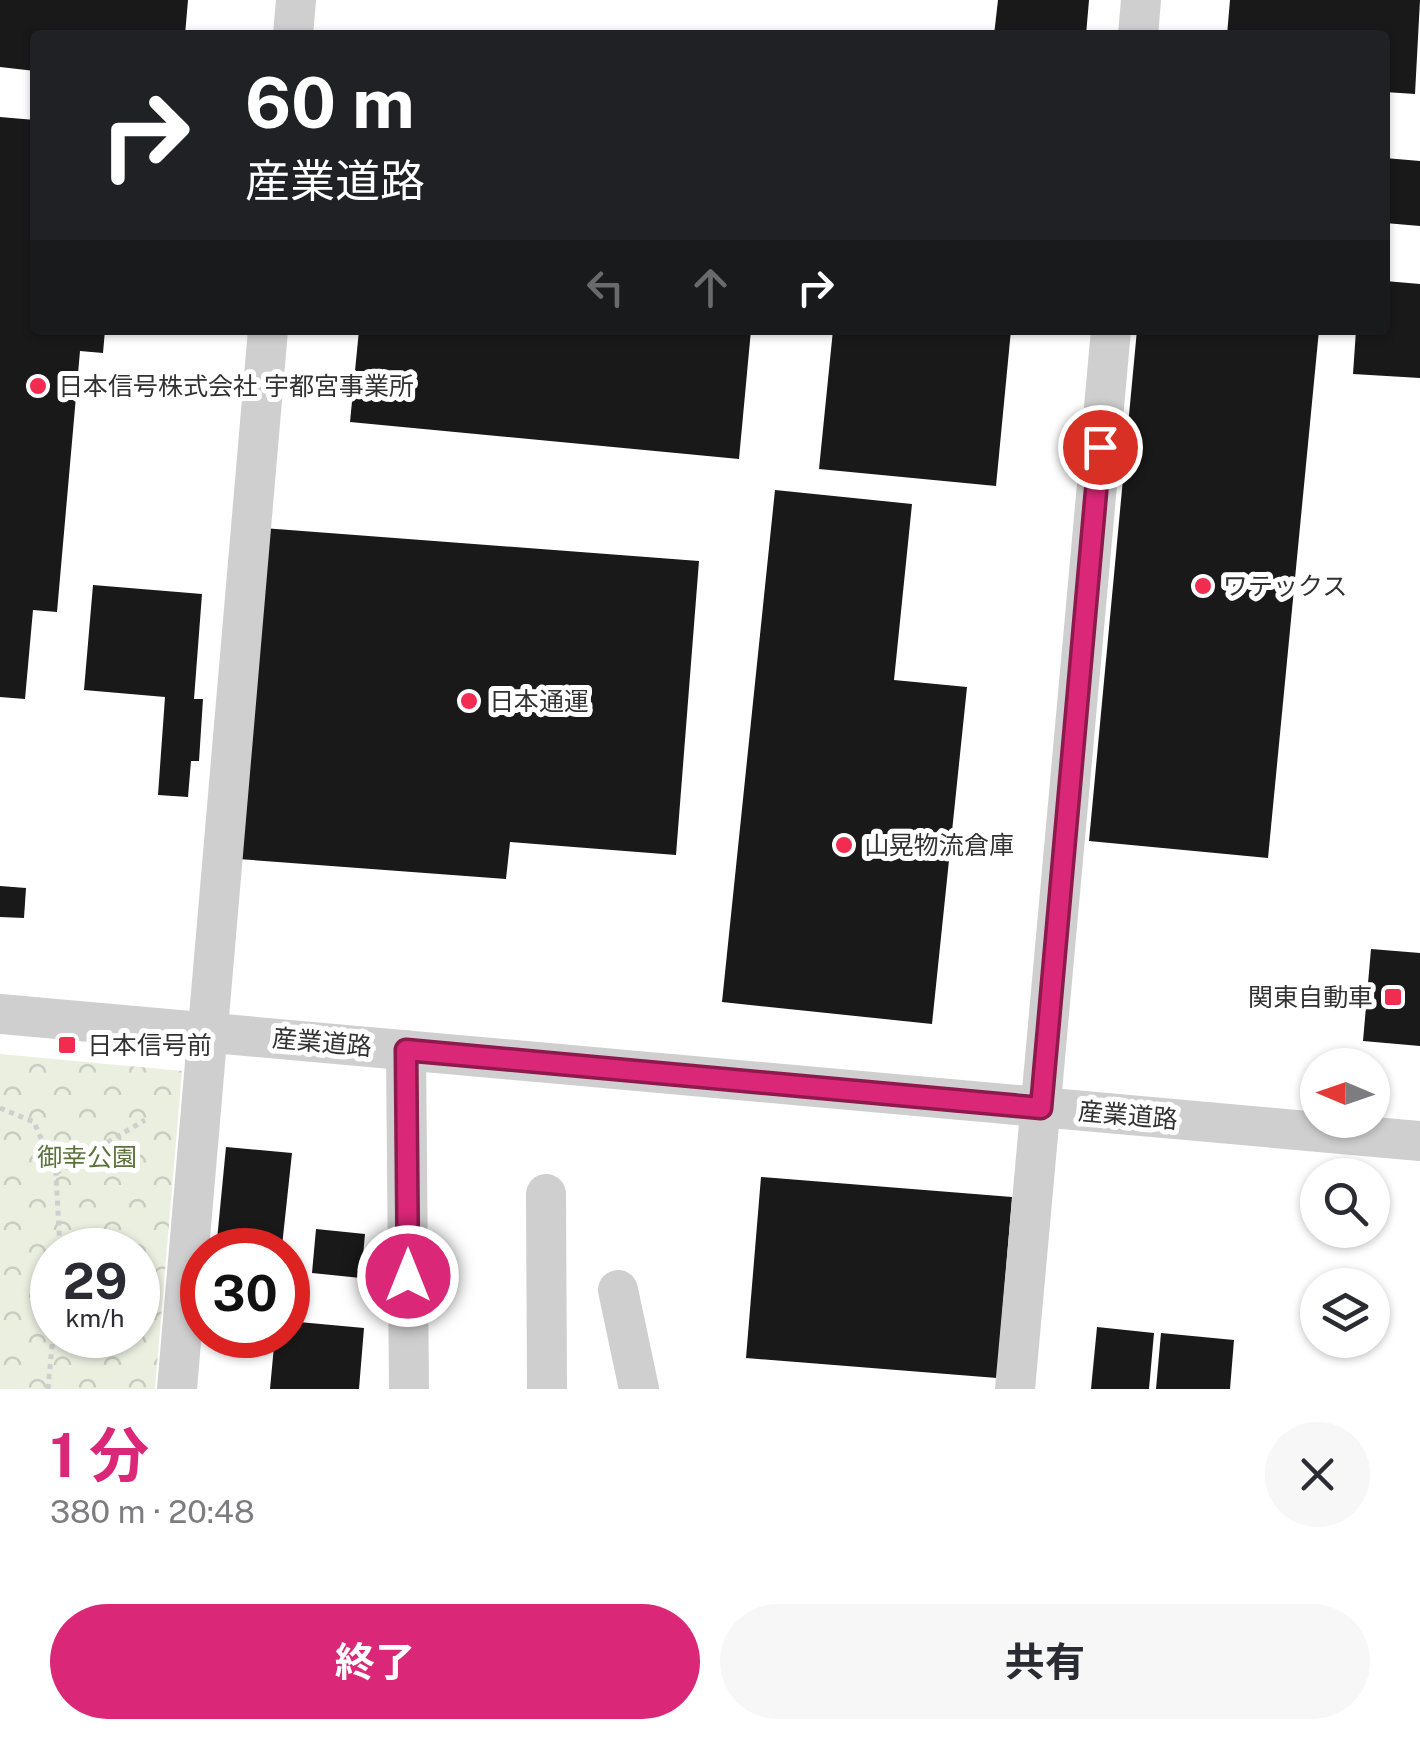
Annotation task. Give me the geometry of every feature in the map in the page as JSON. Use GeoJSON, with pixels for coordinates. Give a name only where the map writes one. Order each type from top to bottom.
{"type":"FeatureCollection","features":[{"type":"Feature","properties":{"kind":"street"},"geometry":{"type":"LineString","coordinates":[[293,30],[296,0]]}},
{"type":"Feature","properties":{"kind":"street"},"geometry":{"type":"LineString","coordinates":[[1138,30],[1141,0]]}},
{"type":"Feature","properties":{"kind":"street"},"geometry":{"type":"LineString","coordinates":[[177,1389],[268,335]]}},
{"type":"Feature","properties":{"kind":"street"},"geometry":{"type":"LineString","coordinates":[[1015,1389],[1111,335]]}},
{"type":"Feature","properties":{"kind":"street","name":"産業道路"},"geometry":{"type":"LineString","coordinates":[[0,1014],[1420,1141]]}},
{"type":"Feature","properties":{"kind":"street"},"geometry":{"type":"LineString","coordinates":[[406,1050],[408,1389]]}},
{"type":"Feature","properties":{"kind":"street"},"geometry":{"type":"LineString","coordinates":[[546,1194],[547,1389]]}},
{"type":"Feature","properties":{"kind":"street"},"geometry":{"type":"LineString","coordinates":[[618,1290],[638,1389]]}},
{"type":"Feature","properties":{"kind":"path"},"geometry":{"type":"LineString","coordinates":[[0,1108],[34,1122],[56,1173],[59,1228]]}},
{"type":"Feature","properties":{"kind":"path"},"geometry":{"type":"LineString","coordinates":[[56,1173],[145,1120]]}},
{"type":"Feature","properties":{"kind":"path"},"geometry":{"type":"LineString","coordinates":[[48,1389],[51,1358]]}},
{"type":"Feature","properties":{"kind":"green space","name":"御幸公園"},"geometry":{"type":"Polygon","coordinates":[[[0,1054],[182,1071],[160,1330],[160,1228],[30,1228],[30,1358],[158,1358],[155,1389],[0,1389],[0,1054]]]}},
{"type":"Feature","properties":{"kind":"building"},"geometry":{"type":"Polygon","coordinates":[[[0,0],[188,0],[185,30],[30,30],[30,70],[0,67],[0,0]]]}},
{"type":"Feature","properties":{"kind":"building"},"geometry":{"type":"Polygon","coordinates":[[[998,0],[1089,0],[1086,30],[995,30],[998,0]]]}},
{"type":"Feature","properties":{"kind":"building"},"geometry":{"type":"Polygon","coordinates":[[[1230,0],[1420,0],[1415,94],[1390,92],[1390,30],[1227,30],[1230,0]]]}},
{"type":"Feature","properties":{"kind":"building","name":"日本信号株式会社 宇都宮事業所"},"geometry":{"type":"Polygon","coordinates":[[[0,117],[30,120],[30,335],[105,335],[103,353],[80,351],[57,612],[33,610],[25,699],[0,697],[0,117]]]}},
{"type":"Feature","properties":{"kind":"building"},"geometry":{"type":"Polygon","coordinates":[[[1390,158],[1420,161],[1420,226],[1390,223],[1390,158]]]}},
{"type":"Feature","properties":{"kind":"building"},"geometry":{"type":"Polygon","coordinates":[[[1390,281],[1420,284],[1420,378],[1353,374],[1356,335],[1390,335],[1390,281]]]}},
{"type":"Feature","properties":{"kind":"building"},"geometry":{"type":"Polygon","coordinates":[[[359,335],[751,335],[739,459],[350,422],[359,335]]]}},
{"type":"Feature","properties":{"kind":"building"},"geometry":{"type":"Polygon","coordinates":[[[832,335],[1011,335],[996,486],[819,469],[832,335]]]}},
{"type":"Feature","properties":{"kind":"building","name":"ワテックス"},"geometry":{"type":"Polygon","coordinates":[[[1137,335],[1319,335],[1268,858],[1089,841],[1137,335]]]}},
{"type":"Feature","properties":{"kind":"building","name":"山晃物流倉庫"},"geometry":{"type":"Polygon","coordinates":[[[775,490],[912,504],[894,680],[967,687],[932,1024],[722,1002],[775,490]]]}},
{"type":"Feature","properties":{"kind":"building","name":"日本通運"},"geometry":{"type":"Polygon","coordinates":[[[263,528],[699,561],[676,855],[510,842],[506,879],[238,859],[263,528]]]}},
{"type":"Feature","properties":{"kind":"building"},"geometry":{"type":"Polygon","coordinates":[[[93,585],[202,594],[194,699],[203,699],[199,761],[191,761],[188,797],[158,795],[165,697],[84,690],[93,585]]]}},
{"type":"Feature","properties":{"kind":"building"},"geometry":{"type":"Polygon","coordinates":[[[0,886],[26,888],[24,918],[0,917],[0,886]]]}},
{"type":"Feature","properties":{"kind":"building","name":"関東自動車"},"geometry":{"type":"Polygon","coordinates":[[[1371,949],[1420,953],[1420,1046],[1363,1041],[1371,949]]]}},
{"type":"Feature","properties":{"kind":"building"},"geometry":{"type":"Polygon","coordinates":[[[226,1147],[292,1153],[284,1228],[218,1228],[226,1147]]]}},
{"type":"Feature","properties":{"kind":"building"},"geometry":{"type":"Polygon","coordinates":[[[761,1177],[1012,1197],[997,1378],[746,1358],[761,1177]]]}},
{"type":"Feature","properties":{"kind":"building"},"geometry":{"type":"Polygon","coordinates":[[[316,1229],[365,1234],[361,1278],[312,1273],[316,1229]]]}},
{"type":"Feature","properties":{"kind":"building"},"geometry":{"type":"Polygon","coordinates":[[[310,1323],[364,1328],[359,1389],[270,1389],[273,1358],[310,1358],[310,1323]]]}},
{"type":"Feature","properties":{"kind":"building"},"geometry":{"type":"Polygon","coordinates":[[[1097,1327],[1154,1333],[1149,1389],[1091,1389],[1097,1327]]]}},
{"type":"Feature","properties":{"kind":"building"},"geometry":{"type":"Polygon","coordinates":[[[1161,1333],[1234,1340],[1230,1389],[1156,1389],[1161,1333]]]}},
{"type":"Feature","properties":{"kind":"place","name":"日本信号株式会社 宇都宮事業所"},"geometry":{"type":"Point","coordinates":[38,386]}},
{"type":"Feature","properties":{"kind":"place","name":"ワテックス"},"geometry":{"type":"Point","coordinates":[1203,586]}},
{"type":"Feature","properties":{"kind":"place","name":"日本通運"},"geometry":{"type":"Point","coordinates":[469,701]}},
{"type":"Feature","properties":{"kind":"place","name":"山晃物流倉庫"},"geometry":{"type":"Point","coordinates":[844,845]}},
{"type":"Feature","properties":{"kind":"place","name":"関東自動車"},"geometry":{"type":"Point","coordinates":[1393,997]}},
{"type":"Feature","properties":{"kind":"place","name":"日本信号前"},"geometry":{"type":"Point","coordinates":[67,1045]}},
{"type":"Feature","properties":{"kind":"route"},"geometry":{"type":"LineString","coordinates":[[408,1276],[406,1050],[1041,1108],[1100,447]]}}]}
